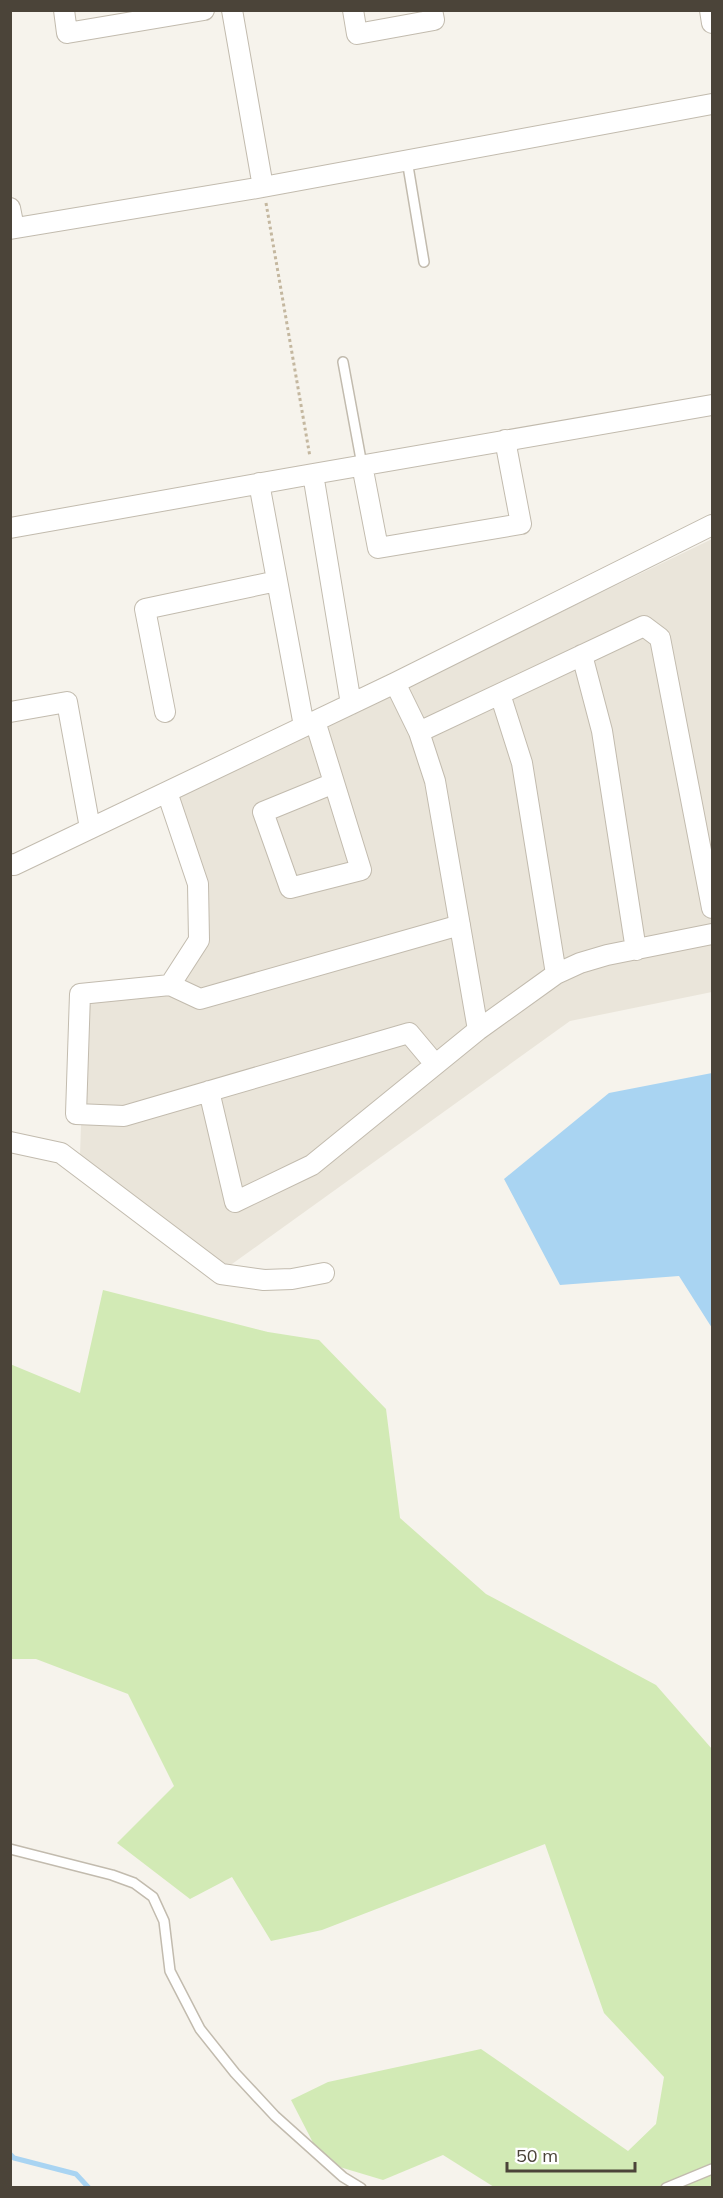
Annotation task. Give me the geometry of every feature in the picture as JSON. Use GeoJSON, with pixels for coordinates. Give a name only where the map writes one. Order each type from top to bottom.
{"type":"FeatureCollection","features":[{"type":"Feature","properties":{"kind":"street"},"geometry":{"type":"LineString","coordinates":[[64,10],[67,33],[204,10]]}},
{"type":"Feature","properties":{"kind":"street"},"geometry":{"type":"LineString","coordinates":[[232,10],[263,187]]}},
{"type":"Feature","properties":{"kind":"street"},"geometry":{"type":"LineString","coordinates":[[353,10],[357,34],[434,20],[432,10]]}},
{"type":"Feature","properties":{"kind":"street"},"geometry":{"type":"LineString","coordinates":[[710,10],[712,23]]}},
{"type":"Feature","properties":{"kind":"street"},"geometry":{"type":"LineString","coordinates":[[10,208],[12,228],[263,187],[712,104]]}},
{"type":"Feature","properties":{"kind":"street"},"geometry":{"type":"LineString","coordinates":[[10,528],[712,405]]}},
{"type":"Feature","properties":{"kind":"street"},"geometry":{"type":"LineString","coordinates":[[362,465],[378,548],[522,524],[505,440]]}},
{"type":"Feature","properties":{"kind":"street"},"geometry":{"type":"LineString","coordinates":[[313,474],[351,704]]}},
{"type":"Feature","properties":{"kind":"street"},"geometry":{"type":"LineString","coordinates":[[258,483],[277,581],[310,724],[334,783],[361,870],[290,888],[263,812],[334,783]]}},
{"type":"Feature","properties":{"kind":"street"},"geometry":{"type":"LineString","coordinates":[[10,864],[14,865],[395,683],[712,525]]}},
{"type":"Feature","properties":{"kind":"street"},"geometry":{"type":"LineString","coordinates":[[165,712],[145,609],[277,581]]}},
{"type":"Feature","properties":{"kind":"street"},"geometry":{"type":"LineString","coordinates":[[418,732],[644,626],[660,638],[712,908]]}},
{"type":"Feature","properties":{"kind":"street"},"geometry":{"type":"LineString","coordinates":[[582,655],[602,731],[636,950]]}},
{"type":"Feature","properties":{"kind":"street"},"geometry":{"type":"LineString","coordinates":[[395,683],[418,732],[435,781],[478,1030]]}},
{"type":"Feature","properties":{"kind":"street"},"geometry":{"type":"LineString","coordinates":[[500,694],[522,763],[556,974]]}},
{"type":"Feature","properties":{"kind":"street"},"geometry":{"type":"LineString","coordinates":[[10,712],[67,702],[90,828]]}},
{"type":"Feature","properties":{"kind":"street"},"geometry":{"type":"LineString","coordinates":[[167,792],[198,884],[199,940],[170,985]]}},
{"type":"Feature","properties":{"kind":"street"},"geometry":{"type":"LineString","coordinates":[[435,1064],[409,1033],[124,1116],[76,1114],[80,994],[170,985],[200,999],[460,925]]}},
{"type":"Feature","properties":{"kind":"street"},"geometry":{"type":"LineString","coordinates":[[209,1091],[235,1202],[312,1165],[478,1030],[556,974],[580,963],[607,955],[712,934]]}},
{"type":"Feature","properties":{"kind":"street"},"geometry":{"type":"LineString","coordinates":[[10,1142],[62,1153],[221,1274],[264,1280],[292,1280],[324,1273]]}},
{"type":"Feature","properties":{"kind":"lane"},"geometry":{"type":"LineString","coordinates":[[407,160],[424,262]]}},
{"type":"Feature","properties":{"kind":"lane"},"geometry":{"type":"LineString","coordinates":[[343,362],[362,465]]}},
{"type":"Feature","properties":{"kind":"lane"},"geometry":{"type":"LineString","coordinates":[[10,1849],[112,1875],[134,1883],[153,1897],[164,1921],[170,1971],[200,2030],[235,2073],[275,2116],[343,2177],[361,2187]]}},
{"type":"Feature","properties":{"kind":"lane"},"geometry":{"type":"LineString","coordinates":[[666,2187],[712,2169]]}},
{"type":"Feature","properties":{"kind":"path"},"geometry":{"type":"LineString","coordinates":[[263,187],[313,474]]}},
{"type":"Feature","properties":{"kind":"shaded area"},"geometry":{"type":"Polygon","coordinates":[[[712,539],[712,992],[570,1021],[225,1269],[80,1155],[85,1009],[92,1000],[171,994],[206,942],[177,797],[712,539]]]}},
{"type":"Feature","properties":{"kind":"green space"},"geometry":{"type":"Polygon","coordinates":[[[103,1290],[268,1332],[319,1340],[386,1409],[400,1518],[486,1594],[656,1685],[712,1749],[712,2187],[494,2187],[443,2155],[383,2180],[323,2162],[291,2100],[328,2082],[481,2049],[628,2151],[656,2124],[664,2077],[604,2013],[545,1844],[322,1930],[271,1941],[232,1877],[190,1899],[117,1843],[174,1786],[128,1694],[36,1659],[11,1659],[10,1364],[80,1393],[103,1290]]]}},
{"type":"Feature","properties":{"kind":"water"},"geometry":{"type":"Polygon","coordinates":[[[712,1073],[712,1328],[679,1276],[560,1285],[504,1179],[609,1093],[712,1073]]]}},
{"type":"Feature","properties":{"kind":"waterway"},"geometry":{"type":"LineString","coordinates":[[10,2154],[14,2158],[76,2174],[89,2188]]}}]}
